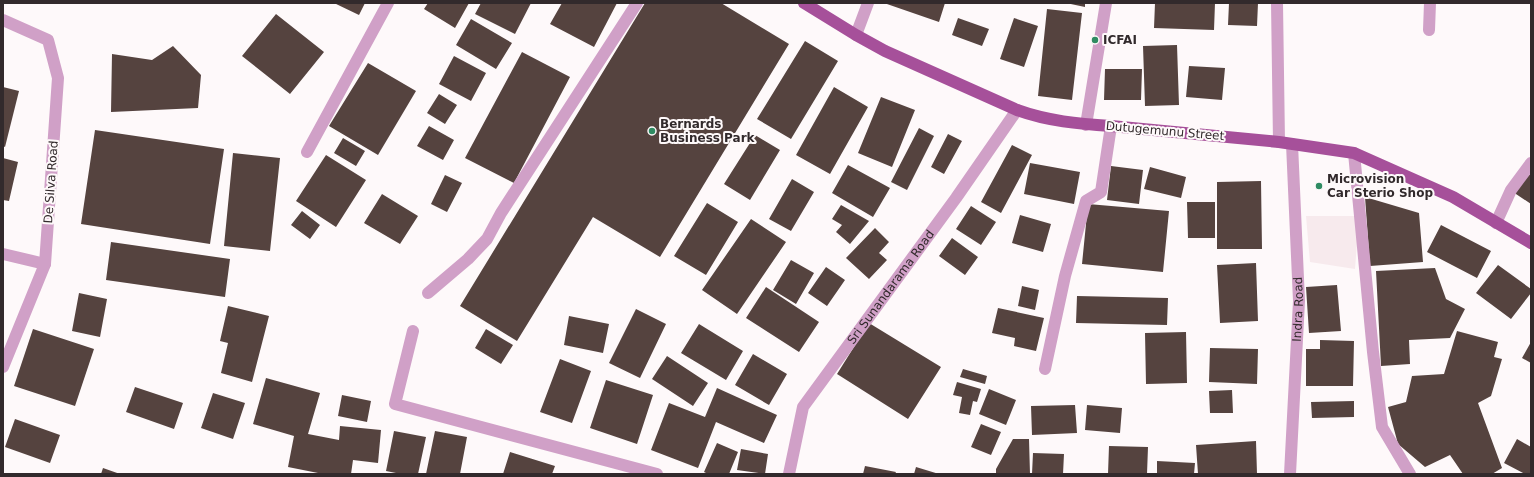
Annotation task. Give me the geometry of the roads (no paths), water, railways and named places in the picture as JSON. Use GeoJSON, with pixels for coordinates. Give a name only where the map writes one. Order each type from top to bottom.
{"type":"FeatureCollection","features":[{"type":"Feature","properties":{"kind":"main road","name":"Dutugemunu Street"},"geometry":{"type":"LineString","coordinates":[[804,3],[885,51],[1017,110],[1035,116],[1086,125],[1279,142],[1354,153],[1453,197],[1531,243]]}},
{"type":"Feature","properties":{"kind":"street"},"geometry":{"type":"LineString","coordinates":[[307,152],[388,3]]}},
{"type":"Feature","properties":{"kind":"street"},"geometry":{"type":"LineString","coordinates":[[428,293],[468,259],[487,239],[501,213],[637,3]]}},
{"type":"Feature","properties":{"kind":"street"},"geometry":{"type":"LineString","coordinates":[[856,35],[868,3]]}},
{"type":"Feature","properties":{"kind":"street"},"geometry":{"type":"LineString","coordinates":[[1086,125],[1106,3]]}},
{"type":"Feature","properties":{"kind":"street"},"geometry":{"type":"LineString","coordinates":[[1277,3],[1279,142]]}},
{"type":"Feature","properties":{"kind":"street"},"geometry":{"type":"LineString","coordinates":[[1429,30],[1430,3]]}},
{"type":"Feature","properties":{"kind":"street","name":"De Silva Road"},"geometry":{"type":"LineString","coordinates":[[3,20],[48,40],[58,78],[45,264],[3,367]]}},
{"type":"Feature","properties":{"kind":"street","name":"Sri Sunandarama Road"},"geometry":{"type":"LineString","coordinates":[[789,474],[803,407],[956,198],[1017,110]]}},
{"type":"Feature","properties":{"kind":"street"},"geometry":{"type":"LineString","coordinates":[[1045,369],[1065,276],[1086,201],[1100,192],[1111,126]]}},
{"type":"Feature","properties":{"kind":"street","name":"Indra Road"},"geometry":{"type":"LineString","coordinates":[[1290,474],[1299,302],[1292,144]]}},
{"type":"Feature","properties":{"kind":"street"},"geometry":{"type":"LineString","coordinates":[[1354,153],[1373,352],[1382,427],[1410,474]]}},
{"type":"Feature","properties":{"kind":"street"},"geometry":{"type":"LineString","coordinates":[[1496,223],[1511,190],[1531,163]]}},
{"type":"Feature","properties":{"kind":"street"},"geometry":{"type":"LineString","coordinates":[[3,254],[45,264]]}},
{"type":"Feature","properties":{"kind":"street"},"geometry":{"type":"LineString","coordinates":[[413,331],[395,404],[657,474]]}},
{"type":"Feature","properties":{"kind":"place","name":"ICFAI"},"geometry":{"type":"Point","coordinates":[1095,40]}},
{"type":"Feature","properties":{"kind":"place","name":"Bernards Business Park"},"geometry":{"type":"Point","coordinates":[652,131]}},
{"type":"Feature","properties":{"kind":"place","name":"Microvision Car Sterio Shop"},"geometry":{"type":"Point","coordinates":[1319,186]}}]}
